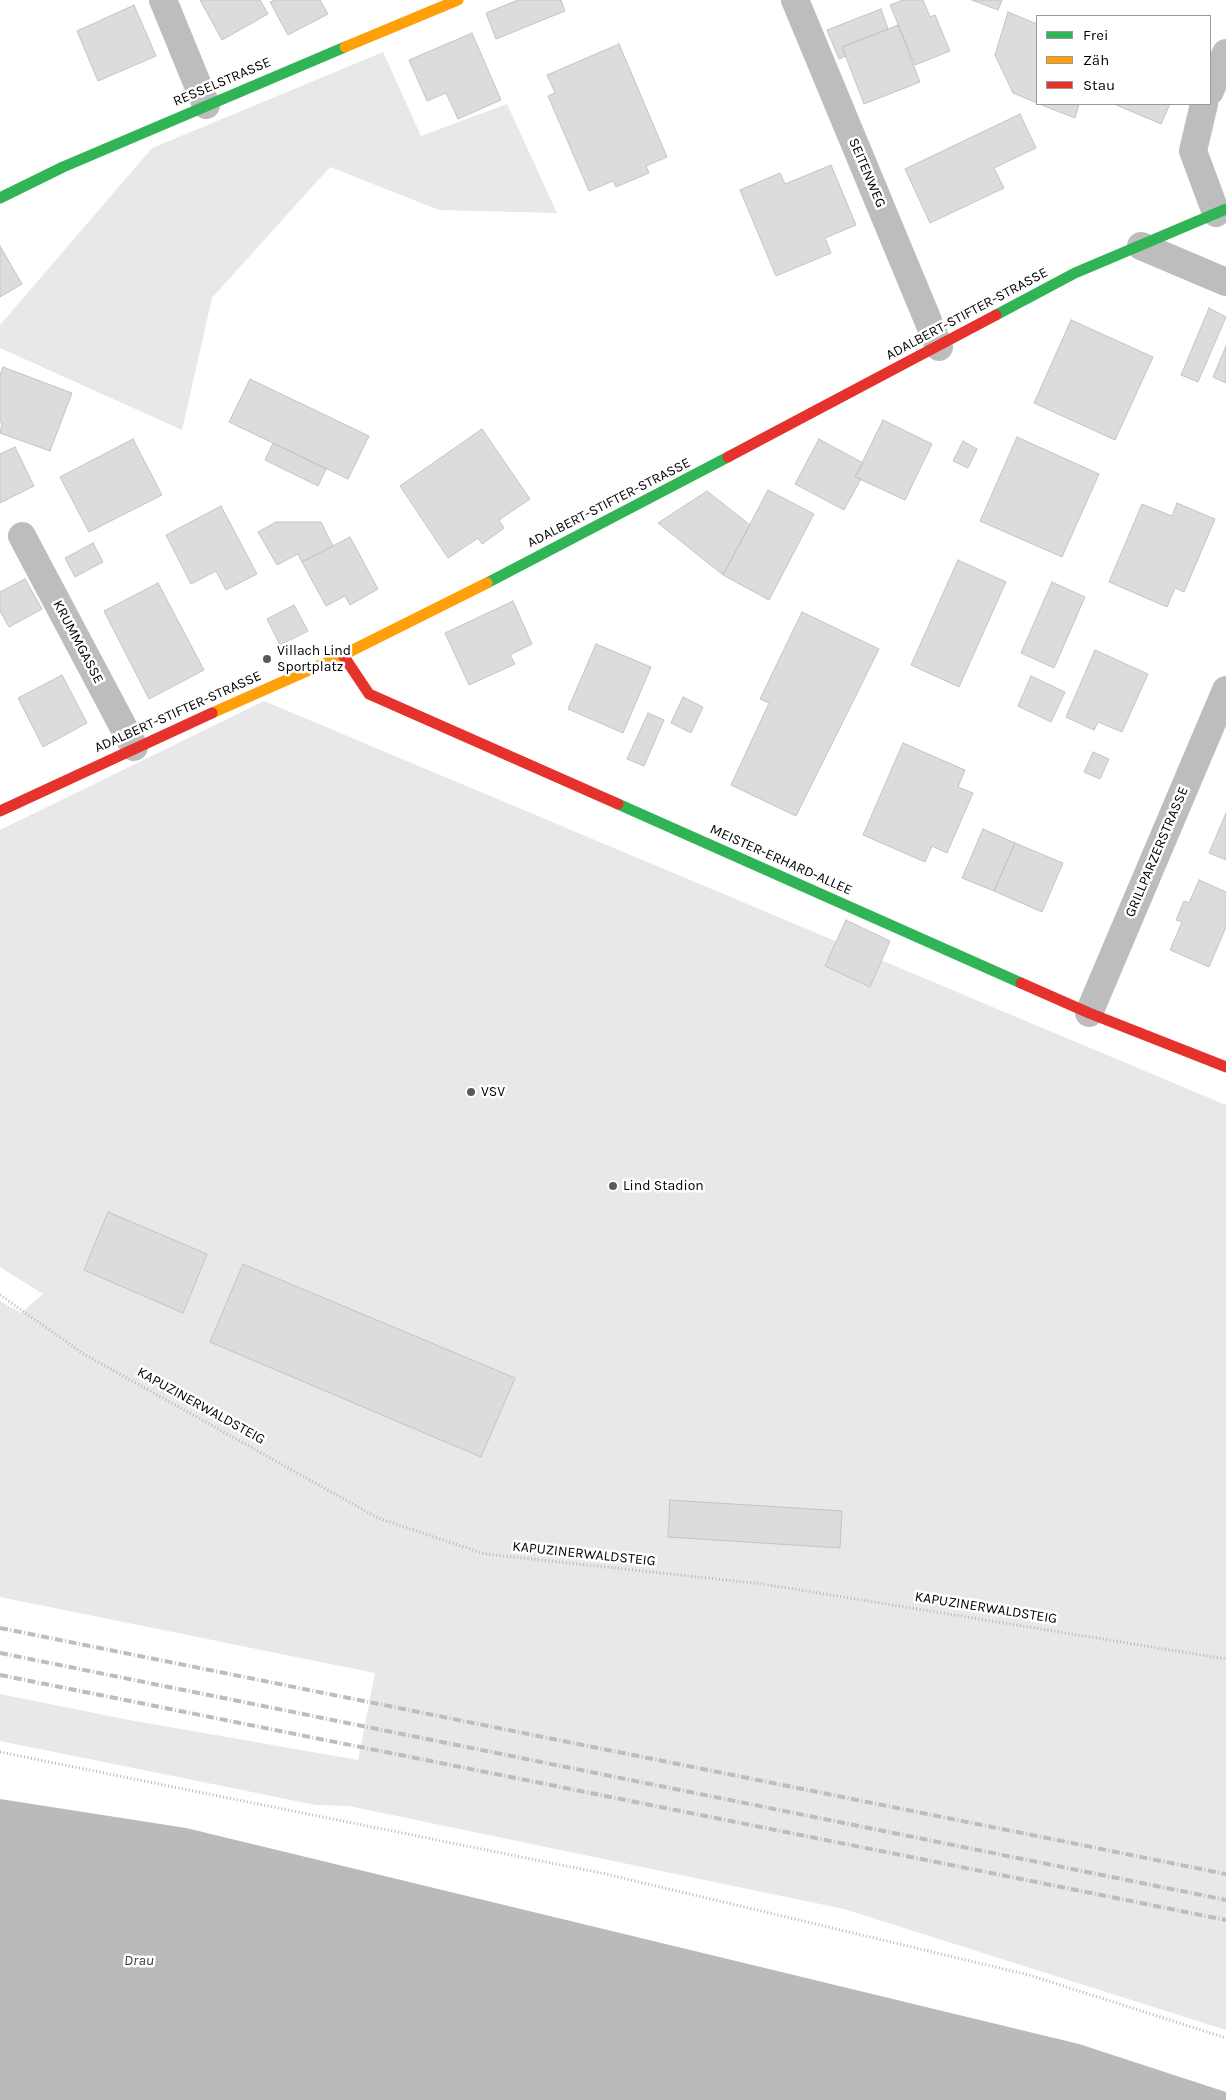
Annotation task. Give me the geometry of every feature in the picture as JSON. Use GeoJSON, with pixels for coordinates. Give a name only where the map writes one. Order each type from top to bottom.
{"type":"FeatureCollection","features":[{"type":"Feature","properties":{"kind":"street"},"geometry":{"type":"LineString","coordinates":[[163,0],[206,104]]}},
{"type":"Feature","properties":{"kind":"street","name":"RESSELSTRASSE"},"geometry":{"type":"LineString","coordinates":[[0,198],[62,167],[206,104],[458,0]]}},
{"type":"Feature","properties":{"kind":"street","name":"SEITENWEG"},"geometry":{"type":"LineString","coordinates":[[794,0],[939,347]]}},
{"type":"Feature","properties":{"kind":"street"},"geometry":{"type":"LineString","coordinates":[[1211,89],[1226,53]]}},
{"type":"Feature","properties":{"kind":"street"},"geometry":{"type":"LineString","coordinates":[[1204,105],[1193,151],[1221,211]]}},
{"type":"Feature","properties":{"kind":"street","name":"ADALBERT-STIFTER-STRASSE"},"geometry":{"type":"LineString","coordinates":[[0,811],[134,747],[343,655],[580,536],[939,347],[1075,273],[1221,211]]}},
{"type":"Feature","properties":{"kind":"street"},"geometry":{"type":"LineString","coordinates":[[1142,246],[1226,282]]}},
{"type":"Feature","properties":{"kind":"street","name":"KRUMMGASSE"},"geometry":{"type":"LineString","coordinates":[[22,536],[134,747]]}},
{"type":"Feature","properties":{"kind":"street","name":"MEISTER-ERHARD-ALLEE"},"geometry":{"type":"LineString","coordinates":[[343,655],[369,694],[1088,1013],[1226,1066]]}},
{"type":"Feature","properties":{"kind":"street","name":"GRILLPARZERSTRASSE"},"geometry":{"type":"LineString","coordinates":[[1088,1013],[1226,690]]}},
{"type":"Feature","properties":{"kind":"path","name":"KAPUZINERWALDSTEIG"},"geometry":{"type":"LineString","coordinates":[[0,1295],[82,1352],[378,1518],[485,1554],[763,1584],[1226,1659]]}},
{"type":"Feature","properties":{"kind":"path"},"geometry":{"type":"LineString","coordinates":[[0,1752],[606,1874],[1028,1975],[1226,2038]]}},
{"type":"Feature","properties":{"kind":"shaded area"},"geometry":{"type":"Polygon","coordinates":[[[383,52],[421,136],[507,104],[557,213],[439,210],[330,167],[212,298],[182,430],[0,348],[0,325],[152,148],[383,52]]]}},
{"type":"Feature","properties":{"kind":"shaded area","name":"Lind Stadion"},"geometry":{"type":"Polygon","coordinates":[[[264,701],[1226,1105],[1226,2030],[844,1909],[349,1806],[316,1805],[0,1741],[0,1694],[124,1719],[358,1760],[375,1673],[0,1597],[0,1301],[21,1313],[43,1294],[0,1267],[0,830],[264,701]]]}},
{"type":"Feature","properties":{"kind":"water","name":"Drau"},"geometry":{"type":"Polygon","coordinates":[[[0,1799],[186,1828],[1079,2044],[1226,2092],[1226,2100],[0,2100],[0,1799]]]}},
{"type":"Feature","properties":{"kind":"building"},"geometry":{"type":"Polygon","coordinates":[[[200,0],[260,0],[268,14],[222,40],[200,0]]]}},
{"type":"Feature","properties":{"kind":"building"},"geometry":{"type":"Polygon","coordinates":[[[275,0],[320,0],[328,14],[288,35],[270,2],[275,0]]]}},
{"type":"Feature","properties":{"kind":"building"},"geometry":{"type":"Polygon","coordinates":[[[518,0],[561,0],[565,11],[496,39],[486,13],[518,0]]]}},
{"type":"Feature","properties":{"kind":"building"},"geometry":{"type":"Polygon","coordinates":[[[903,0],[923,0],[930,17],[935,15],[950,51],[915,65],[890,5],[903,0]]]}},
{"type":"Feature","properties":{"kind":"building"},"geometry":{"type":"Polygon","coordinates":[[[972,0],[1002,0],[998,10],[972,0]]]}},
{"type":"Feature","properties":{"kind":"building"},"geometry":{"type":"Polygon","coordinates":[[[134,5],[156,56],[98,81],[77,31],[134,5]]]}},
{"type":"Feature","properties":{"kind":"building"},"geometry":{"type":"Polygon","coordinates":[[[881,9],[888,29],[842,47],[846,56],[839,59],[827,30],[881,9]]]}},
{"type":"Feature","properties":{"kind":"building"},"geometry":{"type":"Polygon","coordinates":[[[1008,12],[1036,24],[1036,103],[1013,93],[995,55],[1008,12]]]}},
{"type":"Feature","properties":{"kind":"building"},"geometry":{"type":"Polygon","coordinates":[[[898,25],[920,82],[864,104],[842,47],[898,25]]]}},
{"type":"Feature","properties":{"kind":"building"},"geometry":{"type":"Polygon","coordinates":[[[472,33],[501,100],[458,119],[446,93],[427,101],[409,60],[472,33]]]}},
{"type":"Feature","properties":{"kind":"building"},"geometry":{"type":"Polygon","coordinates":[[[619,44],[667,157],[646,166],[649,173],[616,187],[613,181],[589,191],[548,96],[555,93],[547,75],[619,44]]]}},
{"type":"Feature","properties":{"kind":"building"},"geometry":{"type":"Polygon","coordinates":[[[1042,105],[1079,105],[1075,118],[1042,105]]]}},
{"type":"Feature","properties":{"kind":"building"},"geometry":{"type":"Polygon","coordinates":[[[1116,105],[1170,105],[1161,124],[1116,105]]]}},
{"type":"Feature","properties":{"kind":"building"},"geometry":{"type":"Polygon","coordinates":[[[1020,114],[1036,148],[994,168],[1004,188],[930,223],[905,169],[1020,114]]]}},
{"type":"Feature","properties":{"kind":"building"},"geometry":{"type":"Polygon","coordinates":[[[831,165],[856,225],[825,238],[831,253],[776,276],[740,190],[780,173],[785,184],[831,165]]]}},
{"type":"Feature","properties":{"kind":"building"},"geometry":{"type":"Polygon","coordinates":[[[0,246],[22,284],[0,297],[0,246]]]}},
{"type":"Feature","properties":{"kind":"building"},"geometry":{"type":"Polygon","coordinates":[[[1209,308],[1226,317],[1198,382],[1181,375],[1209,308]]]}},
{"type":"Feature","properties":{"kind":"building"},"geometry":{"type":"Polygon","coordinates":[[[1071,320],[1153,357],[1115,440],[1034,403],[1071,320]]]}},
{"type":"Feature","properties":{"kind":"building"},"geometry":{"type":"Polygon","coordinates":[[[1226,346],[1226,383],[1213,377],[1226,346]]]}},
{"type":"Feature","properties":{"kind":"building"},"geometry":{"type":"Polygon","coordinates":[[[3,367],[72,393],[50,451],[0,433],[2,423],[0,422],[0,375],[3,367]]]}},
{"type":"Feature","properties":{"kind":"building"},"geometry":{"type":"Polygon","coordinates":[[[250,379],[369,436],[348,479],[229,422],[250,379]]]}},
{"type":"Feature","properties":{"kind":"building"},"geometry":{"type":"Polygon","coordinates":[[[883,420],[932,444],[905,500],[855,477],[883,420]]]}},
{"type":"Feature","properties":{"kind":"building"},"geometry":{"type":"Polygon","coordinates":[[[482,429],[530,499],[499,520],[504,528],[482,544],[478,538],[448,558],[400,486],[482,429]]]}},
{"type":"Feature","properties":{"kind":"building"},"geometry":{"type":"Polygon","coordinates":[[[1017,437],[1099,474],[1062,557],[980,521],[1017,437]]]}},
{"type":"Feature","properties":{"kind":"building"},"geometry":{"type":"Polygon","coordinates":[[[133,439],[162,495],[89,532],[60,477],[133,439]]]}},
{"type":"Feature","properties":{"kind":"building"},"geometry":{"type":"Polygon","coordinates":[[[819,439],[863,463],[855,477],[861,479],[844,510],[795,484],[819,439]]]}},
{"type":"Feature","properties":{"kind":"building"},"geometry":{"type":"Polygon","coordinates":[[[963,441],[977,449],[968,468],[953,461],[963,441]]]}},
{"type":"Feature","properties":{"kind":"building"},"geometry":{"type":"Polygon","coordinates":[[[273,443],[326,469],[318,486],[265,460],[273,443]]]}},
{"type":"Feature","properties":{"kind":"building"},"geometry":{"type":"Polygon","coordinates":[[[15,447],[34,486],[0,503],[0,454],[15,447]]]}},
{"type":"Feature","properties":{"kind":"building"},"geometry":{"type":"Polygon","coordinates":[[[768,490],[814,514],[769,600],[723,575],[768,490]]]}},
{"type":"Feature","properties":{"kind":"building"},"geometry":{"type":"Polygon","coordinates":[[[707,491],[750,525],[723,575],[658,523],[707,491]]]}},
{"type":"Feature","properties":{"kind":"building"},"geometry":{"type":"Polygon","coordinates":[[[1177,503],[1215,519],[1184,592],[1175,588],[1167,607],[1109,582],[1142,504],[1172,516],[1177,503]]]}},
{"type":"Feature","properties":{"kind":"building"},"geometry":{"type":"Polygon","coordinates":[[[221,506],[257,574],[226,590],[216,571],[191,584],[166,535],[221,506]]]}},
{"type":"Feature","properties":{"kind":"building"},"geometry":{"type":"Polygon","coordinates":[[[276,522],[321,522],[333,546],[302,562],[298,554],[277,565],[258,532],[276,522]]]}},
{"type":"Feature","properties":{"kind":"building"},"geometry":{"type":"Polygon","coordinates":[[[350,537],[378,589],[350,605],[345,596],[326,606],[302,562],[350,537]]]}},
{"type":"Feature","properties":{"kind":"building"},"geometry":{"type":"Polygon","coordinates":[[[93,543],[103,562],[75,577],[65,558],[93,543]]]}},
{"type":"Feature","properties":{"kind":"building"},"geometry":{"type":"Polygon","coordinates":[[[958,560],[1006,582],[959,687],[911,665],[958,560]]]}},
{"type":"Feature","properties":{"kind":"building"},"geometry":{"type":"Polygon","coordinates":[[[25,579],[42,609],[9,627],[0,611],[0,592],[25,579]]]}},
{"type":"Feature","properties":{"kind":"building"},"geometry":{"type":"Polygon","coordinates":[[[1052,582],[1085,597],[1054,668],[1021,653],[1052,582]]]}},
{"type":"Feature","properties":{"kind":"building"},"geometry":{"type":"Polygon","coordinates":[[[158,583],[204,670],[149,699],[104,611],[158,583]]]}},
{"type":"Feature","properties":{"kind":"building"},"geometry":{"type":"Polygon","coordinates":[[[513,601],[532,644],[510,655],[515,664],[469,685],[445,633],[513,601]]]}},
{"type":"Feature","properties":{"kind":"building"},"geometry":{"type":"Polygon","coordinates":[[[294,605],[308,631],[280,645],[267,619],[294,605]]]}},
{"type":"Feature","properties":{"kind":"building"},"geometry":{"type":"Polygon","coordinates":[[[802,612],[879,649],[796,816],[731,785],[769,703],[760,699],[802,612]]]}},
{"type":"Feature","properties":{"kind":"building"},"geometry":{"type":"Polygon","coordinates":[[[596,644],[651,667],[623,733],[568,709],[596,644]]]}},
{"type":"Feature","properties":{"kind":"building"},"geometry":{"type":"Polygon","coordinates":[[[1095,650],[1148,674],[1122,732],[1098,722],[1094,730],[1066,717],[1095,650]]]}},
{"type":"Feature","properties":{"kind":"building"},"geometry":{"type":"Polygon","coordinates":[[[62,675],[87,723],[43,747],[18,698],[62,675]]]}},
{"type":"Feature","properties":{"kind":"building"},"geometry":{"type":"Polygon","coordinates":[[[1031,676],[1065,692],[1051,722],[1018,706],[1031,676]]]}},
{"type":"Feature","properties":{"kind":"building"},"geometry":{"type":"Polygon","coordinates":[[[683,697],[703,707],[691,733],[671,723],[683,697]]]}},
{"type":"Feature","properties":{"kind":"building"},"geometry":{"type":"Polygon","coordinates":[[[648,713],[664,720],[644,766],[627,759],[648,713]]]}},
{"type":"Feature","properties":{"kind":"building"},"geometry":{"type":"Polygon","coordinates":[[[903,743],[965,770],[958,787],[973,793],[947,853],[932,846],[925,862],[863,835],[903,743]]]}},
{"type":"Feature","properties":{"kind":"building"},"geometry":{"type":"Polygon","coordinates":[[[1093,752],[1109,759],[1100,779],[1084,772],[1093,752]]]}},
{"type":"Feature","properties":{"kind":"building"},"geometry":{"type":"Polygon","coordinates":[[[1226,813],[1226,860],[1209,853],[1226,813]]]}},
{"type":"Feature","properties":{"kind":"building"},"geometry":{"type":"Polygon","coordinates":[[[983,829],[1015,843],[994,891],[962,878],[983,829]]]}},
{"type":"Feature","properties":{"kind":"building"},"geometry":{"type":"Polygon","coordinates":[[[1015,843],[1063,863],[1042,912],[994,891],[1015,843]]]}},
{"type":"Feature","properties":{"kind":"building"},"geometry":{"type":"Polygon","coordinates":[[[1199,880],[1226,892],[1226,927],[1209,967],[1170,950],[1182,922],[1176,920],[1184,901],[1189,903],[1199,880]]]}},
{"type":"Feature","properties":{"kind":"building"},"geometry":{"type":"Polygon","coordinates":[[[846,920],[890,941],[870,987],[825,966],[846,920]]]}},
{"type":"Feature","properties":{"kind":"building"},"geometry":{"type":"Polygon","coordinates":[[[108,1212],[207,1254],[183,1313],[84,1270],[108,1212]]]}},
{"type":"Feature","properties":{"kind":"building"},"geometry":{"type":"Polygon","coordinates":[[[243,1264],[515,1378],[481,1457],[210,1342],[243,1264]]]}},
{"type":"Feature","properties":{"kind":"building"},"geometry":{"type":"Polygon","coordinates":[[[670,1500],[842,1511],[840,1548],[668,1537],[670,1500]]]}},
{"type":"Feature","properties":{"kind":"railway"},"geometry":{"type":"LineString","coordinates":[[0,1628],[1226,1874]]}},
{"type":"Feature","properties":{"kind":"railway"},"geometry":{"type":"LineString","coordinates":[[0,1653],[1226,1900]]}},
{"type":"Feature","properties":{"kind":"railway"},"geometry":{"type":"LineString","coordinates":[[0,1675],[1226,1920]]}},
{"type":"Feature","properties":{"kind":"traffic: fast"},"geometry":{"type":"LineString","coordinates":[[0,198],[63,167],[345,47]]}},
{"type":"Feature","properties":{"kind":"traffic: fast"},"geometry":{"type":"LineString","coordinates":[[996,315],[1075,273],[1226,209]]}},
{"type":"Feature","properties":{"kind":"traffic: fast"},"geometry":{"type":"LineString","coordinates":[[487,583],[728,457]]}},
{"type":"Feature","properties":{"kind":"traffic: fast"},"geometry":{"type":"LineString","coordinates":[[618,804],[1021,983]]}},
{"type":"Feature","properties":{"kind":"traffic: slow"},"geometry":{"type":"LineString","coordinates":[[345,47],[458,0]]}},
{"type":"Feature","properties":{"kind":"traffic: slow"},"geometry":{"type":"LineString","coordinates":[[212,713],[343,655],[487,583]]}},
{"type":"Feature","properties":{"kind":"traffic: jam"},"geometry":{"type":"LineString","coordinates":[[728,457],[996,315]]}},
{"type":"Feature","properties":{"kind":"traffic: jam"},"geometry":{"type":"LineString","coordinates":[[343,655],[369,694],[618,804]]}},
{"type":"Feature","properties":{"kind":"traffic: jam"},"geometry":{"type":"LineString","coordinates":[[0,811],[212,713]]}},
{"type":"Feature","properties":{"kind":"traffic: jam"},"geometry":{"type":"LineString","coordinates":[[1021,983],[1089,1013],[1226,1067]]}},
{"type":"Feature","properties":{"kind":"place","name":"Villach Lind Sportplatz"},"geometry":{"type":"Point","coordinates":[267,659]}},
{"type":"Feature","properties":{"kind":"place","name":"VSV"},"geometry":{"type":"Point","coordinates":[471,1092]}},
{"type":"Feature","properties":{"kind":"place","name":"Lind Stadion"},"geometry":{"type":"Point","coordinates":[613,1186]}}]}
